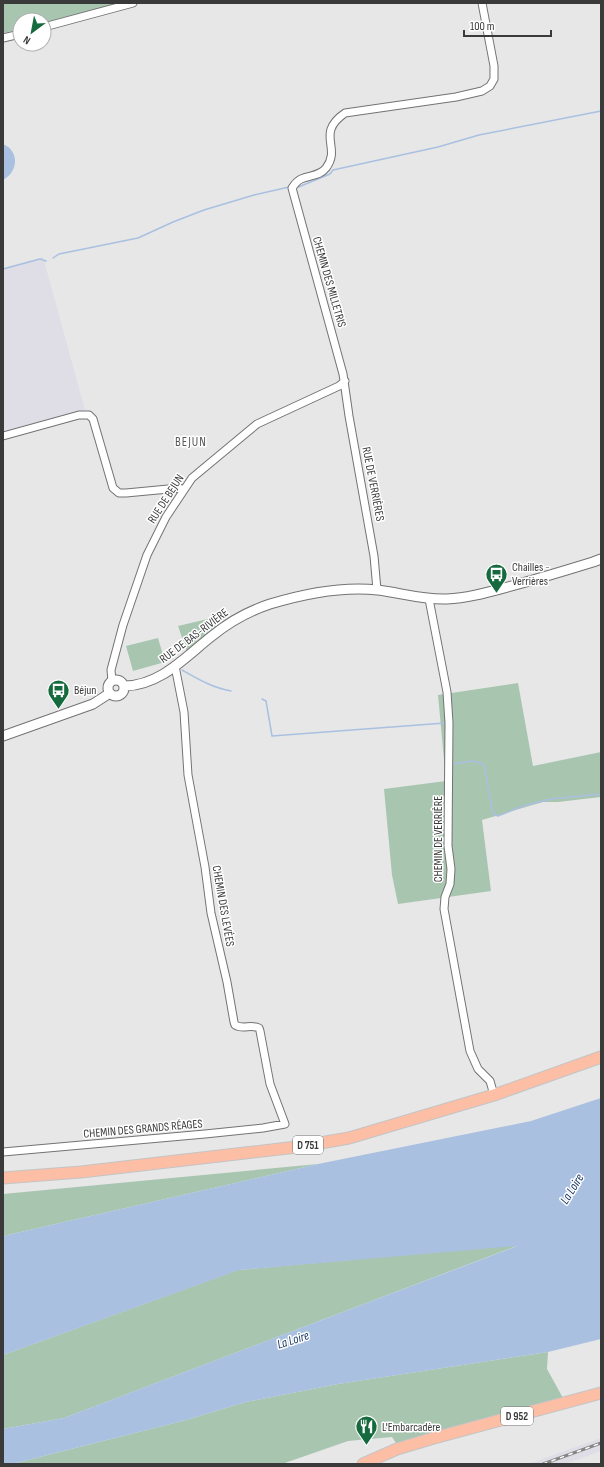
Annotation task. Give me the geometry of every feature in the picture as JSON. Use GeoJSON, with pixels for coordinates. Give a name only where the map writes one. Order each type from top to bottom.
{"type":"FeatureCollection","features":[{"type":"Feature","properties":{"kind":"main road","name":"D 751"},"geometry":{"type":"LineString","coordinates":[[3,1178],[81,1172],[297,1147],[349,1138],[494,1095],[601,1057]]}},
{"type":"Feature","properties":{"kind":"main road","name":"D 952"},"geometry":{"type":"LineString","coordinates":[[363,1464],[397,1449],[601,1393]]}},
{"type":"Feature","properties":{"kind":"street"},"geometry":{"type":"LineString","coordinates":[[52,25],[133,3]]}},
{"type":"Feature","properties":{"kind":"street","name":"CHEMIN DES MILLETRIS"},"geometry":{"type":"LineString","coordinates":[[345,381],[292,193],[292,188],[301,179],[320,174],[326,169],[332,152],[330,134],[332,126],[345,114],[482,91],[490,86],[494,79],[494,66],[482,3]]}},
{"type":"Feature","properties":{"kind":"street","name":"RUE DE BEJUN"},"geometry":{"type":"LineString","coordinates":[[112,681],[111,670],[113,660],[135,587],[158,532],[192,478],[257,424],[339,386],[345,381]]}},
{"type":"Feature","properties":{"kind":"street","name":"RUE DE VERRIÈRES"},"geometry":{"type":"LineString","coordinates":[[345,381],[345,393],[374,556],[377,590]]}},
{"type":"Feature","properties":{"kind":"street"},"geometry":{"type":"LineString","coordinates":[[3,436],[79,415],[89,415],[93,419],[113,488],[119,493],[179,488],[184,490]]}},
{"type":"Feature","properties":{"kind":"street","name":"RUE DE BAS-RIVIÈRE"},"geometry":{"type":"LineString","coordinates":[[125,686],[146,683],[161,676],[213,635],[243,615],[270,604],[345,590],[377,590],[429,599],[446,599],[478,595],[601,559]]}},
{"type":"Feature","properties":{"kind":"street","name":"CHEMIN DE VERRIÈRE"},"geometry":{"type":"LineString","coordinates":[[429,599],[447,692],[449,723],[448,846],[451,869],[450,884],[445,897],[444,909],[470,1051],[478,1069],[490,1082],[494,1095]]}},
{"type":"Feature","properties":{"kind":"street","name":"CHEMIN DES LEVÉES"},"geometry":{"type":"LineString","coordinates":[[175,666],[184,712],[188,775],[205,867],[211,913],[227,982],[234,1022],[235,1025],[242,1028],[253,1026],[259,1028],[270,1084],[285,1124]]}},
{"type":"Feature","properties":{"kind":"street"},"geometry":{"type":"LineString","coordinates":[[120,680],[125,686],[124,693],[115,697],[110,693],[108,688],[112,681],[120,680]]}},
{"type":"Feature","properties":{"kind":"street"},"geometry":{"type":"LineString","coordinates":[[3,736],[93,704],[110,693]]}},
{"type":"Feature","properties":{"kind":"street","name":"CHEMIN DES GRANDS RÉAGES"},"geometry":{"type":"LineString","coordinates":[[3,1152],[263,1128],[285,1124]]}},
{"type":"Feature","properties":{"kind":"shaded area"},"geometry":{"type":"Polygon","coordinates":[[[43,257],[85,410],[3,431],[3,268],[43,257]]]}},
{"type":"Feature","properties":{"kind":"shaded area"},"geometry":{"type":"Polygon","coordinates":[[[601,1438],[601,1451],[565,1464],[528,1464],[601,1438]]]}},
{"type":"Feature","properties":{"kind":"green space"},"geometry":{"type":"Polygon","coordinates":[[[3,3],[118,3],[52,21],[52,12],[12,12],[12,31],[3,33],[3,3]]]}},
{"type":"Feature","properties":{"kind":"green space"},"geometry":{"type":"Polygon","coordinates":[[[212,618],[217,627],[187,652],[178,626],[212,618]]]}},
{"type":"Feature","properties":{"kind":"green space"},"geometry":{"type":"Polygon","coordinates":[[[158,638],[165,662],[133,671],[126,646],[158,638]]]}},
{"type":"Feature","properties":{"kind":"green space"},"geometry":{"type":"Polygon","coordinates":[[[518,683],[533,766],[601,752],[601,797],[558,802],[543,802],[482,820],[491,891],[398,904],[392,875],[384,789],[446,781],[438,695],[518,683]]]}},
{"type":"Feature","properties":{"kind":"green space"},"geometry":{"type":"Polygon","coordinates":[[[318,1164],[3,1236],[3,1194],[318,1164]]]}},
{"type":"Feature","properties":{"kind":"green space"},"geometry":{"type":"Polygon","coordinates":[[[519,1245],[64,1418],[3,1429],[3,1355],[238,1270],[519,1245]]]}},
{"type":"Feature","properties":{"kind":"green space"},"geometry":{"type":"Polygon","coordinates":[[[548,1352],[547,1369],[563,1398],[396,1443],[392,1437],[348,1441],[282,1464],[12,1464],[186,1420],[246,1402],[338,1384],[548,1352]]]}},
{"type":"Feature","properties":{"kind":"water"},"geometry":{"type":"Polygon","coordinates":[[[3,144],[12,151],[15,162],[12,172],[3,180],[3,144]]]}},
{"type":"Feature","properties":{"kind":"water","name":"La Loire"},"geometry":{"type":"Polygon","coordinates":[[[601,1098],[601,1339],[548,1352],[338,1384],[246,1402],[186,1420],[12,1464],[3,1464],[3,1429],[64,1418],[517,1246],[239,1270],[3,1355],[3,1236],[318,1164],[531,1121],[601,1098]]]}},
{"type":"Feature","properties":{"kind":"waterway"},"geometry":{"type":"LineString","coordinates":[[296,188],[330,174],[333,170],[438,147],[479,135],[601,111]]}},
{"type":"Feature","properties":{"kind":"waterway"},"geometry":{"type":"LineString","coordinates":[[53,258],[59,254],[138,238],[204,210],[254,195],[289,187]]}},
{"type":"Feature","properties":{"kind":"waterway"},"geometry":{"type":"LineString","coordinates":[[3,269],[40,259],[46,261]]}},
{"type":"Feature","properties":{"kind":"waterway"},"geometry":{"type":"LineString","coordinates":[[182,670],[200,680],[224,690],[231,691]]}},
{"type":"Feature","properties":{"kind":"waterway"},"geometry":{"type":"LineString","coordinates":[[262,699],[266,701],[272,736],[445,723]]}},
{"type":"Feature","properties":{"kind":"waterway"},"geometry":{"type":"LineString","coordinates":[[452,762],[452,764],[473,761],[484,764],[493,814],[498,816],[523,806],[551,799],[601,794]]}},
{"type":"Feature","properties":{"kind":"railway"},"geometry":{"type":"LineString","coordinates":[[543,1464],[601,1443]]}},
{"type":"Feature","properties":{"kind":"place","name":"Chailles - Verrières"},"geometry":{"type":"Point","coordinates":[497,594]}},
{"type":"Feature","properties":{"kind":"place","name":"Béjun"},"geometry":{"type":"Point","coordinates":[58,710]}},
{"type":"Feature","properties":{"kind":"place","name":"L'Embarcadère"},"geometry":{"type":"Point","coordinates":[367,1446]}},
{"type":"Feature","properties":{"kind":"district","name":"BEJUN"},"geometry":{"type":"Point","coordinates":[191,442]}}]}
